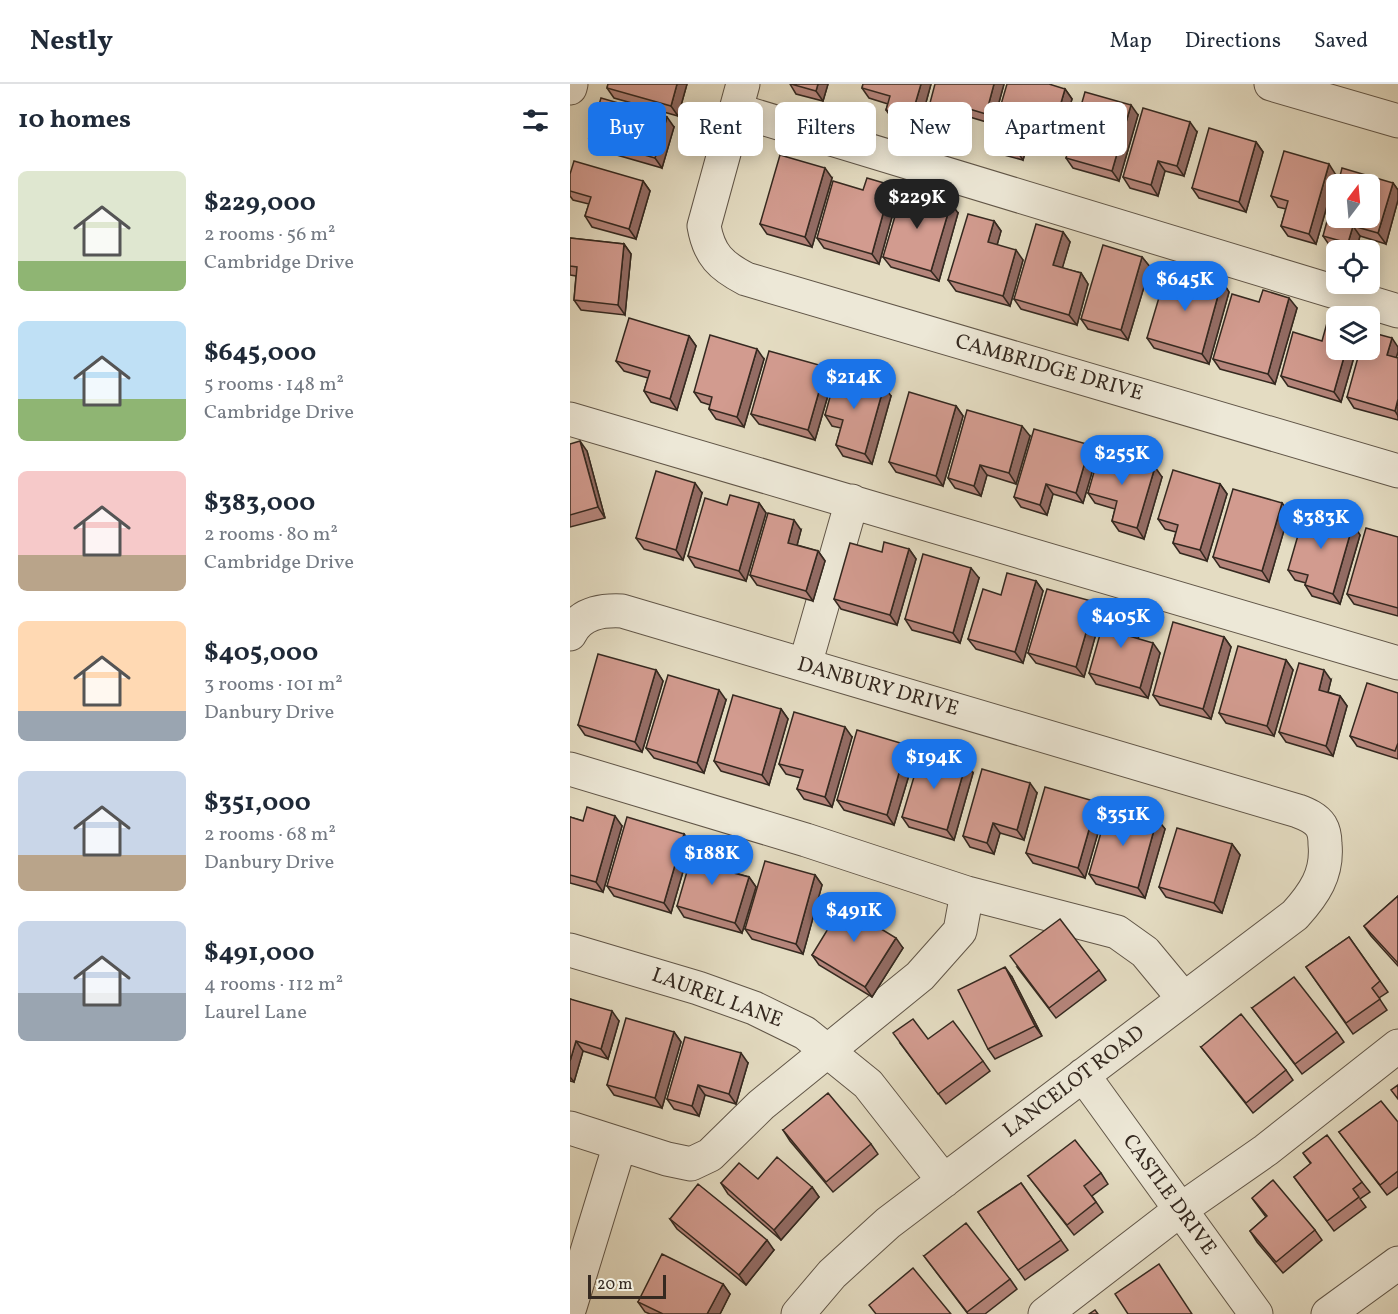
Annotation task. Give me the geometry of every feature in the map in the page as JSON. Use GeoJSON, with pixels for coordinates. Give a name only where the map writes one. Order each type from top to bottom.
{"type":"FeatureCollection","features":[{"type":"Feature","properties":{"kind":"street"},"geometry":{"type":"LineString","coordinates":[[1271,84],[1398,122]]}},
{"type":"Feature","properties":{"kind":"street"},"geometry":{"type":"LineString","coordinates":[[740,97],[1398,311]]}},
{"type":"Feature","properties":{"kind":"street","name":"CAMBRIDGE DRIVE"},"geometry":{"type":"LineString","coordinates":[[740,97],[704,226],[706,239],[718,260],[730,270],[746,279],[1398,471]]}},
{"type":"Feature","properties":{"kind":"street"},"geometry":{"type":"LineString","coordinates":[[570,419],[1398,663]]}},
{"type":"Feature","properties":{"kind":"street"},"geometry":{"type":"LineString","coordinates":[[805,665],[852,501]]}},
{"type":"Feature","properties":{"kind":"street","name":"DANBURY DRIVE"},"geometry":{"type":"LineString","coordinates":[[580,625],[604,610],[622,611],[1298,811],[1313,818],[1322,826],[1325,840]]}},
{"type":"Feature","properties":{"kind":"street"},"geometry":{"type":"LineString","coordinates":[[570,770],[806,840],[968,893],[1117,932],[1145,952],[1184,999]]}},
{"type":"Feature","properties":{"kind":"street","name":"LANCELOT ROAD"},"geometry":{"type":"LineString","coordinates":[[798,1314],[832,1274],[888,1223],[1295,915],[1311,897],[1322,878],[1326,857],[1325,840]]}},
{"type":"Feature","properties":{"kind":"street"},"geometry":{"type":"LineString","coordinates":[[570,1128],[667,1159],[691,1164],[710,1155],[761,1105],[920,976],[960,931],[968,893]]}},
{"type":"Feature","properties":{"kind":"street","name":"LAUREL LANE"},"geometry":{"type":"LineString","coordinates":[[570,950],[698,988],[754,1008],[805,1033],[868,1084],[944,1181]]}},
{"type":"Feature","properties":{"kind":"street"},"geometry":{"type":"LineString","coordinates":[[1045,1314],[1180,1210],[1266,1150],[1398,1046]]}},
{"type":"Feature","properties":{"kind":"street","name":"CASTLE DRIVE"},"geometry":{"type":"LineString","coordinates":[[1083,1075],[1256,1314]]}},
{"type":"Feature","properties":{"kind":"street"},"geometry":{"type":"LineString","coordinates":[[570,1306],[620,1144]]}},
{"type":"Feature","properties":{"kind":"street"},"geometry":{"type":"LineString","coordinates":[[1328,1314],[1398,1263]]}},
{"type":"Feature","properties":{"kind":"building"},"geometry":{"type":"Polygon","coordinates":[[[608,84],[677,84],[671,106],[666,105],[666,102],[657,102],[607,88],[608,84]]]}},
{"type":"Feature","properties":{"kind":"building"},"geometry":{"type":"Polygon","coordinates":[[[791,84],[818,84],[816,91],[791,84]]]}},
{"type":"Feature","properties":{"kind":"building"},"geometry":{"type":"Polygon","coordinates":[[[863,84],[921,84],[916,102],[888,102],[890,96],[862,88],[863,84]]]}},
{"type":"Feature","properties":{"kind":"building"},"geometry":{"type":"Polygon","coordinates":[[[935,84],[994,84],[989,102],[984,102],[984,113],[972,110],[972,102],[930,102],[935,84]]]}},
{"type":"Feature","properties":{"kind":"building"},"geometry":{"type":"Polygon","coordinates":[[[1007,84],[1049,84],[1065,89],[1061,102],[1002,102],[1007,84]]]}},
{"type":"Feature","properties":{"kind":"building"},"geometry":{"type":"Polygon","coordinates":[[[1085,92],[1120,102],[1082,102],[1085,92]]]}},
{"type":"Feature","properties":{"kind":"building"},"geometry":{"type":"Polygon","coordinates":[[[601,98],[615,102],[600,102],[601,98]]]}},
{"type":"Feature","properties":{"kind":"building"},"geometry":{"type":"Polygon","coordinates":[[[1127,104],[1131,105],[1127,119],[1127,104]]]}},
{"type":"Feature","properties":{"kind":"building"},"geometry":{"type":"Polygon","coordinates":[[[1143,108],[1190,122],[1177,166],[1158,161],[1151,185],[1123,177],[1143,108]]]}},
{"type":"Feature","properties":{"kind":"building"},"geometry":{"type":"Polygon","coordinates":[[[1209,128],[1256,142],[1239,202],[1192,188],[1209,128]]]}},
{"type":"Feature","properties":{"kind":"building"},"geometry":{"type":"Polygon","coordinates":[[[1284,151],[1329,164],[1309,234],[1281,226],[1288,201],[1271,196],[1284,151]]]}},
{"type":"Feature","properties":{"kind":"building"},"geometry":{"type":"Polygon","coordinates":[[[780,156],[825,168],[805,237],[760,224],[780,156]]]}},
{"type":"Feature","properties":{"kind":"building"},"geometry":{"type":"Polygon","coordinates":[[[1067,156],[1116,156],[1112,171],[1066,158],[1067,156]]]}},
{"type":"Feature","properties":{"kind":"building"},"geometry":{"type":"Polygon","coordinates":[[[574,161],[643,181],[629,229],[585,216],[591,197],[570,191],[570,174],[574,161]]]}},
{"type":"Feature","properties":{"kind":"building"},"geometry":{"type":"Polygon","coordinates":[[[1342,168],[1362,174],[1340,174],[1342,168]]]}},
{"type":"Feature","properties":{"kind":"building"},"geometry":{"type":"Polygon","coordinates":[[[867,178],[891,185],[872,254],[817,238],[833,181],[863,190],[867,178]]]}},
{"type":"Feature","properties":{"kind":"building"},"geometry":{"type":"Polygon","coordinates":[[[1380,179],[1393,183],[1380,226],[1380,179]]]}},
{"type":"Feature","properties":{"kind":"building"},"geometry":{"type":"Polygon","coordinates":[[[903,189],[951,203],[931,271],[883,257],[903,189]]]}},
{"type":"Feature","properties":{"kind":"building"},"geometry":{"type":"Polygon","coordinates":[[[968,214],[994,221],[988,242],[1016,250],[1003,296],[948,280],[968,214]]]}},
{"type":"Feature","properties":{"kind":"building"},"geometry":{"type":"Polygon","coordinates":[[[1036,224],[1063,232],[1053,265],[1081,273],[1069,315],[1014,299],[1036,224]]]}},
{"type":"Feature","properties":{"kind":"building"},"geometry":{"type":"Polygon","coordinates":[[[1326,225],[1326,228],[1352,228],[1349,240],[1323,236],[1326,225]]]}},
{"type":"Feature","properties":{"kind":"building"},"geometry":{"type":"Polygon","coordinates":[[[1360,228],[1380,228],[1378,233],[1360,228]]]}},
{"type":"Feature","properties":{"kind":"building"},"geometry":{"type":"Polygon","coordinates":[[[570,238],[624,244],[618,305],[574,300],[577,267],[570,266],[570,238]]]}},
{"type":"Feature","properties":{"kind":"building"},"geometry":{"type":"Polygon","coordinates":[[[1103,245],[1142,257],[1121,330],[1081,319],[1103,245]]]}},
{"type":"Feature","properties":{"kind":"building"},"geometry":{"type":"Polygon","coordinates":[[[1194,273],[1222,281],[1202,354],[1147,338],[1166,274],[1192,282],[1194,273]]]}},
{"type":"Feature","properties":{"kind":"building"},"geometry":{"type":"Polygon","coordinates":[[[1263,290],[1289,298],[1268,374],[1213,359],[1232,294],[1259,302],[1263,290]]]}},
{"type":"Feature","properties":{"kind":"building"},"geometry":{"type":"Polygon","coordinates":[[[629,318],[689,336],[670,399],[644,391],[650,371],[616,361],[629,318]]]}},
{"type":"Feature","properties":{"kind":"building"},"geometry":{"type":"Polygon","coordinates":[[[1326,327],[1326,360],[1343,360],[1334,392],[1281,376],[1293,332],[1322,341],[1326,327]]]}},
{"type":"Feature","properties":{"kind":"building"},"geometry":{"type":"Polygon","coordinates":[[[710,335],[757,349],[737,417],[709,409],[712,397],[694,392],[710,335]]]}},
{"type":"Feature","properties":{"kind":"building"},"geometry":{"type":"Polygon","coordinates":[[[1380,335],[1392,338],[1387,355],[1398,358],[1398,399],[1395,411],[1347,397],[1357,360],[1380,360],[1380,335]]]}},
{"type":"Feature","properties":{"kind":"building"},"geometry":{"type":"Polygon","coordinates":[[[769,351],[826,367],[808,430],[751,414],[769,351]]]}},
{"type":"Feature","properties":{"kind":"building"},"geometry":{"type":"Polygon","coordinates":[[[837,372],[884,386],[865,454],[836,445],[843,420],[825,415],[837,372]]]}},
{"type":"Feature","properties":{"kind":"building"},"geometry":{"type":"Polygon","coordinates":[[[909,392],[956,406],[936,476],[889,462],[909,392]]]}},
{"type":"Feature","properties":{"kind":"building"},"geometry":{"type":"Polygon","coordinates":[[[967,410],[1022,426],[1009,473],[980,465],[974,486],[948,478],[967,410]]]}},
{"type":"Feature","properties":{"kind":"building"},"geometry":{"type":"Polygon","coordinates":[[[1034,429],[1090,445],[1076,493],[1046,484],[1040,505],[1014,497],[1034,429]]]}},
{"type":"Feature","properties":{"kind":"building"},"geometry":{"type":"Polygon","coordinates":[[[580,441],[598,507],[570,515],[570,444],[580,441]]]}},
{"type":"Feature","properties":{"kind":"building"},"geometry":{"type":"Polygon","coordinates":[[[1100,451],[1155,467],[1137,528],[1112,521],[1117,501],[1088,493],[1100,451]]]}},
{"type":"Feature","properties":{"kind":"building"},"geometry":{"type":"Polygon","coordinates":[[[1173,470],[1220,484],[1200,550],[1173,543],[1178,525],[1158,519],[1173,470]]]}},
{"type":"Feature","properties":{"kind":"building"},"geometry":{"type":"Polygon","coordinates":[[[656,471],[695,483],[676,550],[636,538],[656,471]]]}},
{"type":"Feature","properties":{"kind":"building"},"geometry":{"type":"Polygon","coordinates":[[[1233,489],[1282,503],[1262,571],[1213,557],[1233,489]]]}},
{"type":"Feature","properties":{"kind":"building"},"geometry":{"type":"Polygon","coordinates":[[[730,495],[759,503],[739,571],[688,556],[705,498],[727,505],[730,495]]]}},
{"type":"Feature","properties":{"kind":"building"},"geometry":{"type":"Polygon","coordinates":[[[1305,511],[1353,524],[1333,594],[1305,585],[1308,575],[1288,570],[1305,511]]]}},
{"type":"Feature","properties":{"kind":"building"},"geometry":{"type":"Polygon","coordinates":[[[768,513],[794,520],[788,543],[818,551],[806,591],[750,575],[768,513]]]}},
{"type":"Feature","properties":{"kind":"building"},"geometry":{"type":"Polygon","coordinates":[[[1366,528],[1398,537],[1398,608],[1347,594],[1366,528]]]}},
{"type":"Feature","properties":{"kind":"building"},"geometry":{"type":"Polygon","coordinates":[[[884,542],[909,549],[890,615],[834,599],[850,543],[882,552],[884,542]]]}},
{"type":"Feature","properties":{"kind":"building"},"geometry":{"type":"Polygon","coordinates":[[[923,554],[971,568],[953,633],[905,619],[923,554]]]}},
{"type":"Feature","properties":{"kind":"building"},"geometry":{"type":"Polygon","coordinates":[[[1007,573],[1036,581],[1015,652],[968,639],[983,589],[1001,595],[1007,573]]]}},
{"type":"Feature","properties":{"kind":"building"},"geometry":{"type":"Polygon","coordinates":[[[1047,589],[1095,602],[1076,667],[1028,653],[1047,589]]]}},
{"type":"Feature","properties":{"kind":"building"},"geometry":{"type":"Polygon","coordinates":[[[1109,603],[1136,611],[1129,636],[1153,643],[1140,688],[1089,673],[1109,603]]]}},
{"type":"Feature","properties":{"kind":"building"},"geometry":{"type":"Polygon","coordinates":[[[1173,622],[1224,637],[1203,709],[1153,695],[1173,622]]]}},
{"type":"Feature","properties":{"kind":"building"},"geometry":{"type":"Polygon","coordinates":[[[1238,646],[1286,660],[1267,726],[1219,713],[1238,646]]]}},
{"type":"Feature","properties":{"kind":"building"},"geometry":{"type":"Polygon","coordinates":[[[598,654],[656,670],[635,742],[578,725],[598,654]]]}},
{"type":"Feature","properties":{"kind":"building"},"geometry":{"type":"Polygon","coordinates":[[[1299,663],[1324,670],[1319,690],[1340,696],[1326,746],[1279,732],[1299,663]]]}},
{"type":"Feature","properties":{"kind":"building"},"geometry":{"type":"Polygon","coordinates":[[[668,675],[719,690],[697,763],[646,748],[668,675]]]}},
{"type":"Feature","properties":{"kind":"building"},"geometry":{"type":"Polygon","coordinates":[[[1367,683],[1398,693],[1398,743],[1395,751],[1350,736],[1367,683]]]}},
{"type":"Feature","properties":{"kind":"building"},"geometry":{"type":"Polygon","coordinates":[[[733,695],[781,709],[762,775],[714,761],[733,695]]]}},
{"type":"Feature","properties":{"kind":"building"},"geometry":{"type":"Polygon","coordinates":[[[794,712],[845,727],[825,797],[797,789],[803,770],[779,764],[794,712]]]}},
{"type":"Feature","properties":{"kind":"building"},"geometry":{"type":"Polygon","coordinates":[[[857,730],[907,745],[887,815],[837,800],[857,730]]]}},
{"type":"Feature","properties":{"kind":"building"},"geometry":{"type":"Polygon","coordinates":[[[922,750],[966,763],[947,830],[902,817],[922,750]]]}},
{"type":"Feature","properties":{"kind":"building"},"geometry":{"type":"Polygon","coordinates":[[[982,769],[1030,783],[1017,830],[993,823],[987,843],[963,836],[982,769]]]}},
{"type":"Feature","properties":{"kind":"building"},"geometry":{"type":"Polygon","coordinates":[[[1045,787],[1097,802],[1078,868],[1026,853],[1045,787]]]}},
{"type":"Feature","properties":{"kind":"building"},"geometry":{"type":"Polygon","coordinates":[[[1109,805],[1157,819],[1138,888],[1089,874],[1109,805]]]}},
{"type":"Feature","properties":{"kind":"building"},"geometry":{"type":"Polygon","coordinates":[[[587,807],[615,816],[596,882],[570,875],[570,817],[583,821],[587,807]]]}},
{"type":"Feature","properties":{"kind":"building"},"geometry":{"type":"Polygon","coordinates":[[[627,817],[684,834],[664,903],[607,886],[627,817]]]}},
{"type":"Feature","properties":{"kind":"building"},"geometry":{"type":"Polygon","coordinates":[[[1177,828],[1232,844],[1214,903],[1159,887],[1177,828]]]}},
{"type":"Feature","properties":{"kind":"building"},"geometry":{"type":"Polygon","coordinates":[[[695,844],[723,852],[718,869],[749,877],[735,923],[677,906],[695,844]]]}},
{"type":"Feature","properties":{"kind":"building"},"geometry":{"type":"Polygon","coordinates":[[[765,861],[815,875],[796,944],[745,929],[765,861]]]}},
{"type":"Feature","properties":{"kind":"building"},"geometry":{"type":"Polygon","coordinates":[[[848,896],[874,912],[868,921],[896,938],[865,987],[812,955],[848,896]]]}},
{"type":"Feature","properties":{"kind":"building"},"geometry":{"type":"Polygon","coordinates":[[[1398,896],[1398,963],[1364,926],[1398,896]]]}},
{"type":"Feature","properties":{"kind":"building"},"geometry":{"type":"Polygon","coordinates":[[[1060,919],[1099,970],[1049,1008],[1010,956],[1060,919]]]}},
{"type":"Feature","properties":{"kind":"building"},"geometry":{"type":"Polygon","coordinates":[[[1349,937],[1380,981],[1372,988],[1380,999],[1346,1023],[1306,967],[1349,937]]]}},
{"type":"Feature","properties":{"kind":"building"},"geometry":{"type":"Polygon","coordinates":[[[1005,967],[1035,1026],[988,1049],[958,990],[1005,967]]]}},
{"type":"Feature","properties":{"kind":"building"},"geometry":{"type":"Polygon","coordinates":[[[1294,977],[1337,1032],[1295,1064],[1252,1008],[1294,977]]]}},
{"type":"Feature","properties":{"kind":"building"},"geometry":{"type":"Polygon","coordinates":[[[570,999],[612,1011],[601,1049],[576,1041],[570,1061],[570,999]]]}},
{"type":"Feature","properties":{"kind":"building"},"geometry":{"type":"Polygon","coordinates":[[[1241,1014],[1286,1070],[1246,1103],[1201,1047],[1241,1014]]]}},
{"type":"Feature","properties":{"kind":"building"},"geometry":{"type":"Polygon","coordinates":[[[626,1018],[674,1032],[655,1098],[607,1085],[626,1018]]]}},
{"type":"Feature","properties":{"kind":"building"},"geometry":{"type":"Polygon","coordinates":[[[913,1019],[928,1039],[953,1021],[983,1061],[938,1094],[893,1033],[913,1019]]]}},
{"type":"Feature","properties":{"kind":"building"},"geometry":{"type":"Polygon","coordinates":[[[685,1037],[741,1053],[729,1094],[698,1085],[692,1106],[667,1099],[685,1037]]]}},
{"type":"Feature","properties":{"kind":"building"},"geometry":{"type":"Polygon","coordinates":[[[1398,1085],[1398,1099],[1391,1090],[1398,1085]]]}},
{"type":"Feature","properties":{"kind":"building"},"geometry":{"type":"Polygon","coordinates":[[[828,1093],[871,1144],[826,1182],[783,1130],[828,1093]]]}},
{"type":"Feature","properties":{"kind":"building"},"geometry":{"type":"Polygon","coordinates":[[[1381,1101],[1398,1122],[1398,1171],[1380,1185],[1339,1132],[1381,1101]]]}},
{"type":"Feature","properties":{"kind":"building"},"geometry":{"type":"Polygon","coordinates":[[[1327,1135],[1362,1182],[1353,1189],[1359,1197],[1327,1221],[1294,1177],[1311,1163],[1303,1153],[1327,1135]]]}},
{"type":"Feature","properties":{"kind":"building"},"geometry":{"type":"Polygon","coordinates":[[[1075,1140],[1101,1173],[1084,1186],[1096,1202],[1067,1225],[1028,1176],[1075,1140]]]}},
{"type":"Feature","properties":{"kind":"building"},"geometry":{"type":"Polygon","coordinates":[[[777,1157],[812,1187],[774,1230],[721,1183],[739,1163],[758,1179],[777,1157]]]}},
{"type":"Feature","properties":{"kind":"building"},"geometry":{"type":"Polygon","coordinates":[[[1273,1180],[1315,1230],[1276,1262],[1250,1231],[1267,1216],[1252,1198],[1273,1180]]]}},
{"type":"Feature","properties":{"kind":"building"},"geometry":{"type":"Polygon","coordinates":[[[1021,1183],[1061,1240],[1018,1270],[978,1212],[1021,1183]]]}},
{"type":"Feature","properties":{"kind":"building"},"geometry":{"type":"Polygon","coordinates":[[[698,1184],[767,1240],[739,1275],[670,1219],[698,1184]]]}},
{"type":"Feature","properties":{"kind":"building"},"geometry":{"type":"Polygon","coordinates":[[[966,1223],[1010,1279],[967,1312],[924,1256],[966,1223]]]}},
{"type":"Feature","properties":{"kind":"building"},"geometry":{"type":"Polygon","coordinates":[[[662,1254],[723,1284],[707,1314],[663,1314],[638,1302],[662,1254]]]}},
{"type":"Feature","properties":{"kind":"building"},"geometry":{"type":"Polygon","coordinates":[[[1159,1264],[1192,1314],[1128,1314],[1115,1294],[1159,1264]]]}},
{"type":"Feature","properties":{"kind":"building"},"geometry":{"type":"Polygon","coordinates":[[[913,1268],[951,1314],[876,1314],[869,1305],[913,1268]]]}}]}
